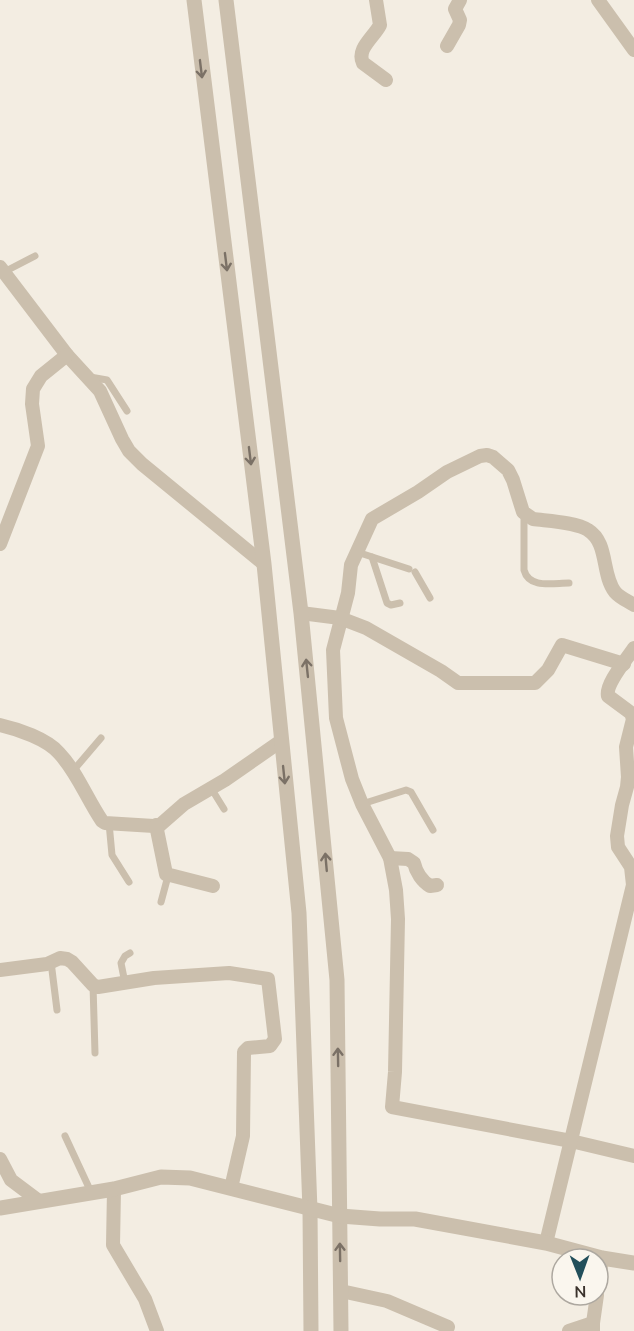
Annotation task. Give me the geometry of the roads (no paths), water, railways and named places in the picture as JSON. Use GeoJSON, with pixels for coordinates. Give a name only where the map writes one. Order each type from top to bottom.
{"type":"FeatureCollection","features":[{"type":"Feature","properties":{"kind":"street"},"geometry":{"type":"LineString","coordinates":[[194,0],[264,564],[299,913],[310,1210],[311,1331]]}},
{"type":"Feature","properties":{"kind":"street"},"geometry":{"type":"LineString","coordinates":[[226,0],[301,613],[337,980],[341,1331]]}},
{"type":"Feature","properties":{"kind":"street"},"geometry":{"type":"LineString","coordinates":[[376,0],[380,25],[360,55],[363,63],[386,80]]}},
{"type":"Feature","properties":{"kind":"street"},"geometry":{"type":"LineString","coordinates":[[447,46],[459,25],[460,20],[455,9],[460,0]]}},
{"type":"Feature","properties":{"kind":"street"},"geometry":{"type":"LineString","coordinates":[[598,0],[634,50]]}},
{"type":"Feature","properties":{"kind":"street"},"geometry":{"type":"LineString","coordinates":[[2,270],[67,356],[100,392],[129,451],[264,564]]}},
{"type":"Feature","properties":{"kind":"street"},"geometry":{"type":"LineString","coordinates":[[0,544],[38,446],[32,404],[33,389],[41,376],[67,356]]}},
{"type":"Feature","properties":{"kind":"street"},"geometry":{"type":"LineString","coordinates":[[634,605],[618,596],[611,585],[603,551],[595,536],[586,528],[533,519],[524,513],[508,470],[493,457],[486,455],[447,472],[418,492],[376,515],[368,525],[351,565],[348,593],[333,650],[336,718],[352,779],[362,804],[390,858],[396,890],[398,920],[395,1072],[392,1107],[571,1141],[634,1156]]}},
{"type":"Feature","properties":{"kind":"street"},"geometry":{"type":"LineString","coordinates":[[301,613],[340,618],[386,638],[458,683],[535,683],[548,670],[562,645],[624,664]]}},
{"type":"Feature","properties":{"kind":"street"},"geometry":{"type":"LineString","coordinates":[[546,1243],[633,885],[631,867],[618,847],[617,836],[627,787],[626,747],[633,719],[631,713],[608,696],[607,692],[609,685],[634,648]]}},
{"type":"Feature","properties":{"kind":"street"},"geometry":{"type":"LineString","coordinates":[[0,724],[16,729],[52,747],[66,762],[102,821],[109,824],[156,825],[170,818],[184,804],[281,741]]}},
{"type":"Feature","properties":{"kind":"street"},"geometry":{"type":"LineString","coordinates":[[156,825],[166,874],[213,886]]}},
{"type":"Feature","properties":{"kind":"street"},"geometry":{"type":"LineString","coordinates":[[390,858],[414,863],[415,870],[424,882],[429,886],[437,885]]}},
{"type":"Feature","properties":{"kind":"street"},"geometry":{"type":"LineString","coordinates":[[0,970],[47,964],[60,958],[67,959],[93,985],[104,987],[154,978],[229,973],[267,978],[270,982],[275,1039],[270,1046],[248,1048],[244,1052],[243,1136],[231,1188]]}},
{"type":"Feature","properties":{"kind":"street"},"geometry":{"type":"LineString","coordinates":[[0,1159],[11,1180],[39,1201]]}},
{"type":"Feature","properties":{"kind":"street"},"geometry":{"type":"LineString","coordinates":[[0,1208],[114,1189],[161,1177],[190,1178],[340,1216],[415,1219],[561,1247]]}},
{"type":"Feature","properties":{"kind":"street"},"geometry":{"type":"LineString","coordinates":[[114,1189],[113,1245],[145,1299],[158,1331]]}},
{"type":"Feature","properties":{"kind":"street"},"geometry":{"type":"LineString","coordinates":[[610,1259],[634,1263]]}},
{"type":"Feature","properties":{"kind":"street"},"geometry":{"type":"LineString","coordinates":[[340,1291],[387,1301],[447,1328]]}},
{"type":"Feature","properties":{"kind":"street"},"geometry":{"type":"LineString","coordinates":[[569,1331],[593,1327],[596,1307]]}},
{"type":"Feature","properties":{"kind":"lane"},"geometry":{"type":"LineString","coordinates":[[2,270],[35,256]]}},
{"type":"Feature","properties":{"kind":"lane"},"geometry":{"type":"LineString","coordinates":[[86,376],[107,380],[127,411]]}},
{"type":"Feature","properties":{"kind":"lane"},"geometry":{"type":"LineString","coordinates":[[524,513],[526,577],[532,583],[569,583]]}},
{"type":"Feature","properties":{"kind":"lane"},"geometry":{"type":"LineString","coordinates":[[357,552],[412,571],[430,598]]}},
{"type":"Feature","properties":{"kind":"lane"},"geometry":{"type":"LineString","coordinates":[[372,557],[387,603],[391,605],[400,603]]}},
{"type":"Feature","properties":{"kind":"lane"},"geometry":{"type":"LineString","coordinates":[[72,772],[101,738]]}},
{"type":"Feature","properties":{"kind":"lane"},"geometry":{"type":"LineString","coordinates":[[211,788],[224,809]]}},
{"type":"Feature","properties":{"kind":"lane"},"geometry":{"type":"LineString","coordinates":[[362,804],[406,790],[411,792],[433,831]]}},
{"type":"Feature","properties":{"kind":"lane"},"geometry":{"type":"LineString","coordinates":[[109,824],[112,855],[129,882]]}},
{"type":"Feature","properties":{"kind":"lane"},"geometry":{"type":"LineString","coordinates":[[161,902],[168,876]]}},
{"type":"Feature","properties":{"kind":"lane"},"geometry":{"type":"LineString","coordinates":[[125,983],[121,963],[130,952]]}},
{"type":"Feature","properties":{"kind":"lane"},"geometry":{"type":"LineString","coordinates":[[51,962],[57,1010]]}},
{"type":"Feature","properties":{"kind":"lane"},"geometry":{"type":"LineString","coordinates":[[93,985],[95,1053]]}},
{"type":"Feature","properties":{"kind":"lane"},"geometry":{"type":"LineString","coordinates":[[65,1136],[92,1192]]}}]}
